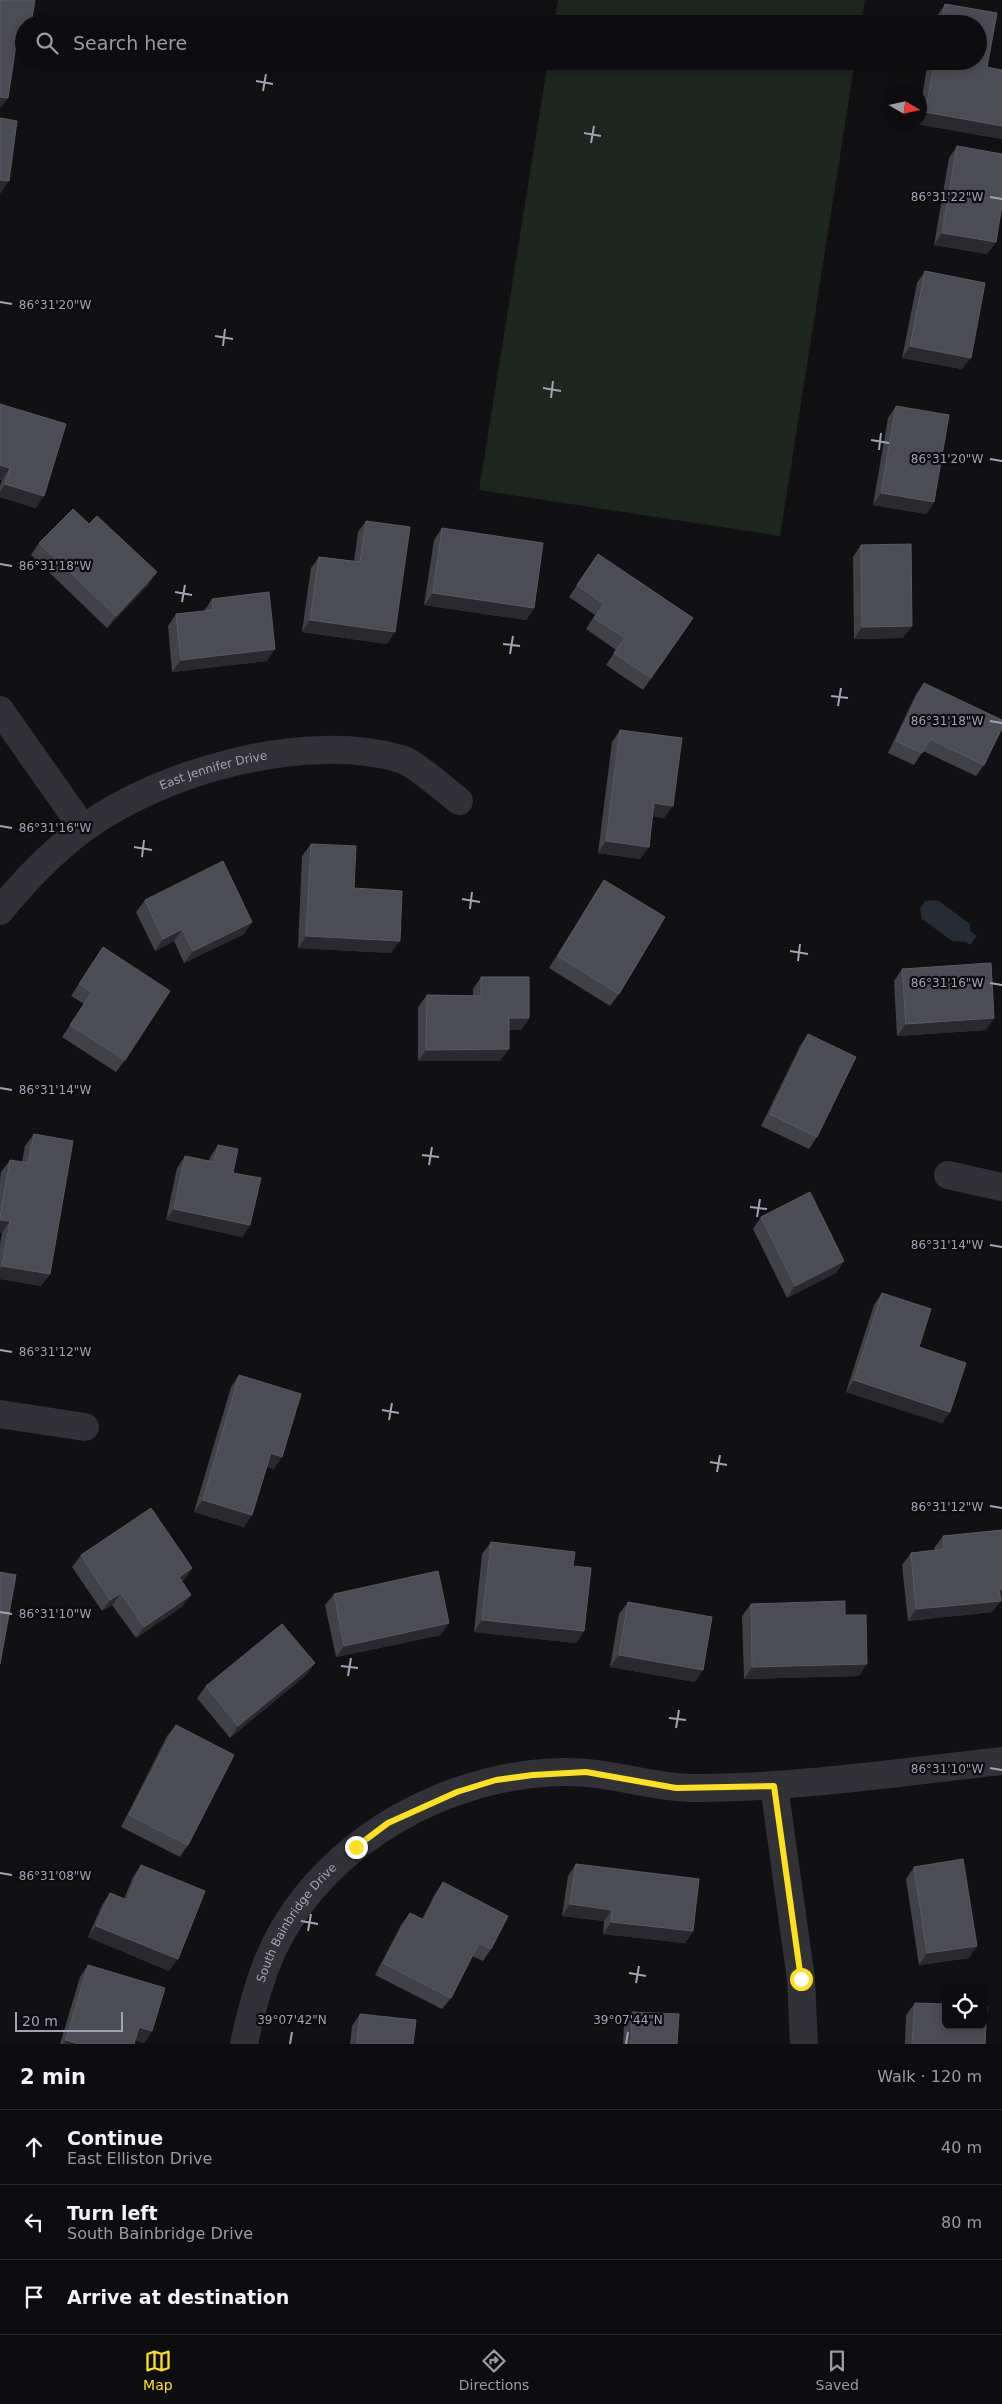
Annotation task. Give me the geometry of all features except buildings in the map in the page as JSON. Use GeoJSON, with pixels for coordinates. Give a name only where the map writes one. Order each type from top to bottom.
{"type":"FeatureCollection","features":[{"type":"Feature","properties":{"kind":"street"},"geometry":{"type":"LineString","coordinates":[[0,710],[84,828]]}},
{"type":"Feature","properties":{"kind":"street","name":"East Jennifer Drive"},"geometry":{"type":"LineString","coordinates":[[0,911],[44,862],[84,828],[130,800],[192,775],[256,758],[295,752],[337,750],[367,753],[403,760],[459,801]]}},
{"type":"Feature","properties":{"kind":"street"},"geometry":{"type":"LineString","coordinates":[[948,1175],[1002,1187]]}},
{"type":"Feature","properties":{"kind":"street"},"geometry":{"type":"LineString","coordinates":[[0,1414],[85,1427]]}},
{"type":"Feature","properties":{"kind":"street","name":"South Bainbridge Drive"},"geometry":{"type":"LineString","coordinates":[[244,2044],[252,2008],[275,1945],[298,1910],[324,1877],[356,1847],[388,1823],[422,1806],[457,1792],[496,1780],[560,1772],[616,1776],[676,1788],[774,1786],[1002,1761]]}},
{"type":"Feature","properties":{"kind":"street"},"geometry":{"type":"LineString","coordinates":[[774,1786],[801,1979],[804,2044]]}},
{"type":"Feature","properties":{"kind":"shaded area"},"geometry":{"type":"Polygon","coordinates":[[[558,0],[865,0],[862,15],[556,15],[558,0]]]}},
{"type":"Feature","properties":{"kind":"shaded area"},"geometry":{"type":"Polygon","coordinates":[[[547,70],[854,70],[780,536],[479,490],[547,70]]]}},
{"type":"Feature","properties":{"kind":"shaded area"},"geometry":{"type":"Polygon","coordinates":[[[925,901],[939,901],[970,924],[970,931],[977,936],[970,945],[966,942],[952,941],[922,919],[920,909],[925,901]]]}},
{"type":"Feature","properties":{"kind":"route"},"geometry":{"type":"LineString","coordinates":[[356,1847],[388,1823],[422,1806],[457,1792],[496,1780],[560,1772],[586,1772],[676,1788],[774,1786],[792,1903],[801,1979]]}}]}
